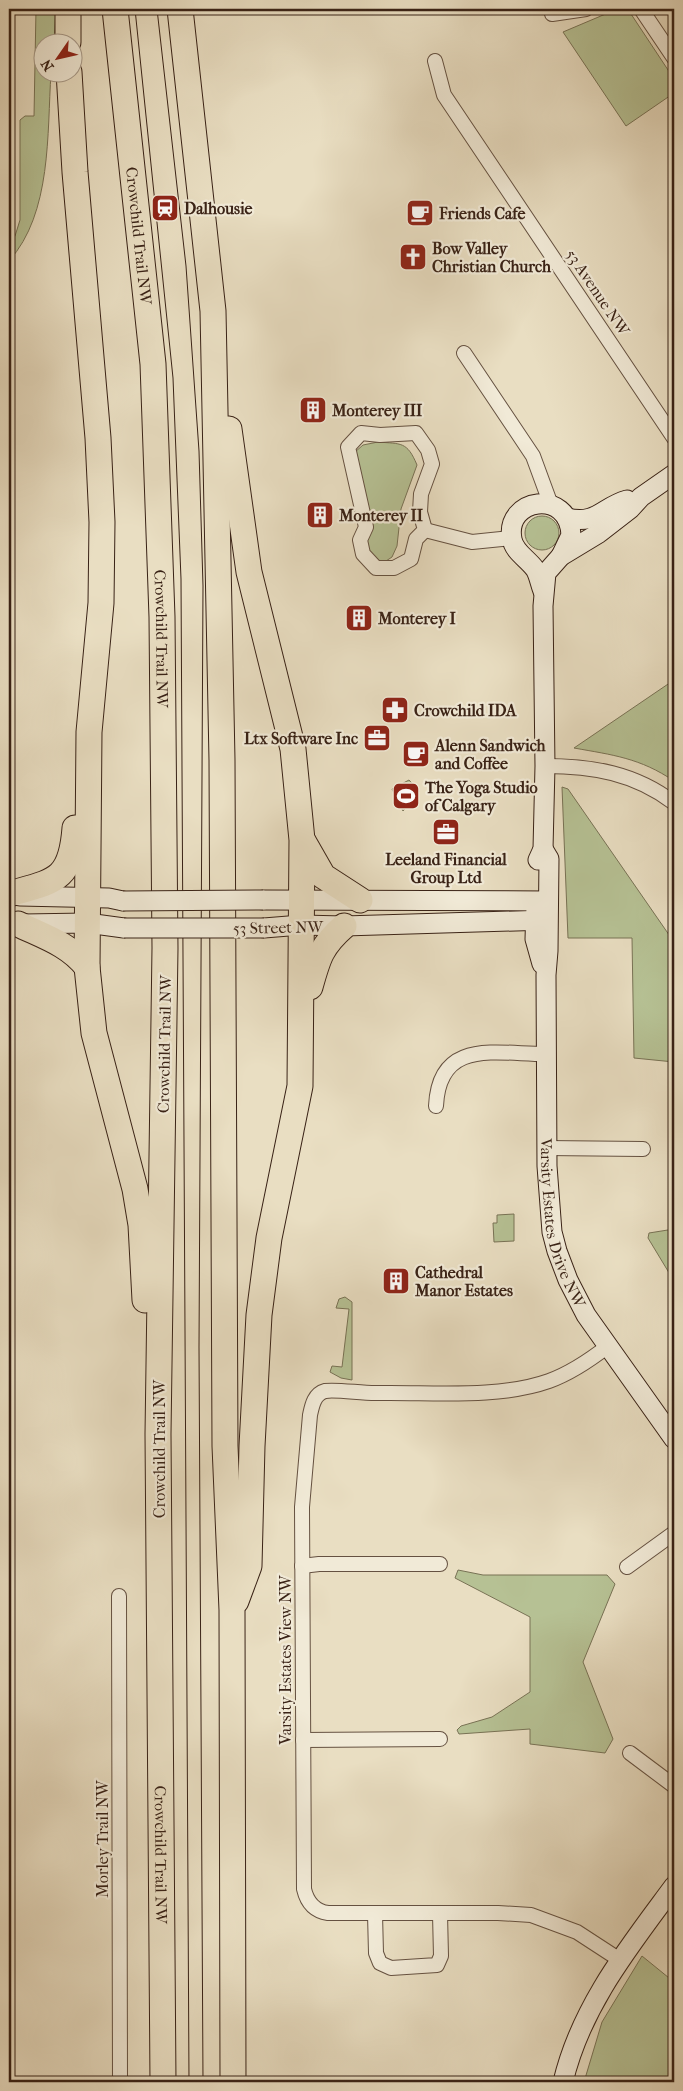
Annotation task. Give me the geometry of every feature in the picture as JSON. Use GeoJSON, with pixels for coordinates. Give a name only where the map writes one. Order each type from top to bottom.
{"type":"FeatureCollection","features":[{"type":"Feature","properties":{"kind":"highway"},"geometry":{"type":"LineString","coordinates":[[68,9],[68,32]]}},
{"type":"Feature","properties":{"kind":"highway","name":"Crowchild Trail NW"},"geometry":{"type":"LineString","coordinates":[[115,9],[153,364],[160,528],[165,948],[158,1434],[163,2082]]}},
{"type":"Feature","properties":{"kind":"highway"},"geometry":{"type":"LineString","coordinates":[[180,9],[212,311],[249,572],[293,749],[302,840],[300,1086],[269,1238],[259,1315],[252,1446],[249,1566],[232,1610]]}},
{"type":"Feature","properties":{"kind":"highway"},"geometry":{"type":"LineString","coordinates":[[70,82],[75,172],[98,438],[102,522],[101,603],[89,732],[86,967],[94,1033],[127,1155],[141,1224],[151,1401],[158,1434]]}},
{"type":"Feature","properties":{"kind":"highway"},"geometry":{"type":"LineString","coordinates":[[212,311],[222,770],[226,1446],[232,1610],[233,2082]]}},
{"type":"Feature","properties":{"kind":"highway"},"geometry":{"type":"LineString","coordinates":[[9,895],[48,883],[61,875],[71,856],[80,752],[89,732]]}},
{"type":"Feature","properties":{"kind":"highway"},"geometry":{"type":"LineString","coordinates":[[302,840],[323,876],[360,900]]}},
{"type":"Feature","properties":{"kind":"highway"},"geometry":{"type":"LineString","coordinates":[[13,924],[67,947],[76,953],[86,967]]}},
{"type":"Feature","properties":{"kind":"highway"},"geometry":{"type":"LineString","coordinates":[[302,1005],[308,994],[319,954],[325,944],[344,926]]}},
{"type":"Feature","properties":{"kind":"street"},"geometry":{"type":"LineString","coordinates":[[552,14],[586,9]]}},
{"type":"Feature","properties":{"kind":"street"},"geometry":{"type":"LineString","coordinates":[[641,9],[674,58]]}},
{"type":"Feature","properties":{"kind":"street","name":"53 Avenue NW"},"geometry":{"type":"LineString","coordinates":[[435,61],[444,94],[674,438]]}},
{"type":"Feature","properties":{"kind":"street"},"geometry":{"type":"LineString","coordinates":[[464,354],[533,456],[551,505]]}},
{"type":"Feature","properties":{"kind":"street"},"geometry":{"type":"LineString","coordinates":[[361,433],[380,435],[416,433],[428,450],[432,464],[421,494],[420,512],[425,530],[416,540],[411,559],[394,568],[376,568],[363,554],[360,540],[366,528],[348,447],[361,433]]}},
{"type":"Feature","properties":{"kind":"street"},"geometry":{"type":"LineString","coordinates":[[561,556],[607,527],[630,509],[641,497],[674,474]]}},
{"type":"Feature","properties":{"kind":"street"},"geometry":{"type":"LineString","coordinates":[[425,530],[472,542],[512,538],[516,518],[530,505],[543,483]]}},
{"type":"Feature","properties":{"kind":"street"},"geometry":{"type":"LineString","coordinates":[[567,518],[580,521],[592,519],[624,500],[641,497]]}},
{"type":"Feature","properties":{"kind":"street"},"geometry":{"type":"LineString","coordinates":[[530,505],[541,503],[551,505],[560,510],[567,518],[572,535],[561,556]]}},
{"type":"Feature","properties":{"kind":"street","name":"Varsity Estates Drive NW"},"geometry":{"type":"LineString","coordinates":[[512,538],[518,552],[536,570],[543,592]]}},
{"type":"Feature","properties":{"kind":"street","name":"Varsity Estates Drive NW"},"geometry":{"type":"LineString","coordinates":[[561,556],[546,573],[543,592],[543,849],[549,859],[542,901],[537,952],[546,975],[546,1148],[552,1232],[557,1251],[576,1297],[674,1439]]}},
{"type":"Feature","properties":{"kind":"street"},"geometry":{"type":"LineString","coordinates":[[544,766],[575,766],[604,770],[632,778],[674,803]]}},
{"type":"Feature","properties":{"kind":"street","name":"53 Street NW"},"geometry":{"type":"LineString","coordinates":[[9,895],[109,898],[123,901],[542,901]]}},
{"type":"Feature","properties":{"kind":"street","name":"53 Street NW"},"geometry":{"type":"LineString","coordinates":[[13,924],[87,923],[124,928],[264,928],[301,925],[344,926],[541,920]]}},
{"type":"Feature","properties":{"kind":"street"},"geometry":{"type":"LineString","coordinates":[[436,1106],[443,1073],[462,1056],[479,1054],[545,1054]]}},
{"type":"Feature","properties":{"kind":"street"},"geometry":{"type":"LineString","coordinates":[[546,1148],[643,1149]]}},
{"type":"Feature","properties":{"kind":"street","name":"Varsity Estates View NW"},"geometry":{"type":"LineString","coordinates":[[608,1346],[582,1365],[558,1378],[533,1386],[508,1390],[363,1394],[323,1392],[314,1401],[310,1415],[302,1507],[305,1895],[310,1904],[322,1912],[375,1914],[498,1913],[532,1915],[577,1932],[620,1960]]}},
{"type":"Feature","properties":{"kind":"street"},"geometry":{"type":"LineString","coordinates":[[627,1567],[674,1532]]}},
{"type":"Feature","properties":{"kind":"street"},"geometry":{"type":"LineString","coordinates":[[302,1566],[319,1564],[440,1564]]}},
{"type":"Feature","properties":{"kind":"street","name":"Morley Trail NW"},"geometry":{"type":"LineString","coordinates":[[119,1596],[120,2082]]}},
{"type":"Feature","properties":{"kind":"street"},"geometry":{"type":"LineString","coordinates":[[303,1740],[440,1739]]}},
{"type":"Feature","properties":{"kind":"street"},"geometry":{"type":"LineString","coordinates":[[630,1753],[674,1786]]}},
{"type":"Feature","properties":{"kind":"street"},"geometry":{"type":"LineString","coordinates":[[563,2082],[588,2014],[620,1960],[674,1886]]}},
{"type":"Feature","properties":{"kind":"street"},"geometry":{"type":"LineString","coordinates":[[375,1914],[376,1953],[380,1963],[391,1968],[437,1965],[441,1956],[440,1914]]}},
{"type":"Feature","properties":{"kind":"green space"},"geometry":{"type":"Polygon","coordinates":[[[36,9],[56,9],[55,32],[36,32],[36,9]]]}},
{"type":"Feature","properties":{"kind":"green space"},"geometry":{"type":"Polygon","coordinates":[[[615,10],[626,11],[631,14],[674,79],[674,93],[626,126],[563,32],[615,10]]]}},
{"type":"Feature","properties":{"kind":"green space"},"geometry":{"type":"Polygon","coordinates":[[[35,82],[51,82],[45,172],[40,196],[33,220],[23,242],[9,261],[9,244],[15,236],[20,220],[20,120],[25,116],[34,116],[35,82]]]}},
{"type":"Feature","properties":{"kind":"green space"},"geometry":{"type":"Polygon","coordinates":[[[378,442],[402,445],[410,452],[417,465],[401,509],[397,546],[392,557],[386,561],[377,562],[368,558],[355,452],[363,445],[378,442]]]}},
{"type":"Feature","properties":{"kind":"green space"},"geometry":{"type":"Polygon","coordinates":[[[542,516],[549,517],[554,521],[558,526],[558,540],[554,545],[549,549],[542,550],[535,549],[530,545],[526,540],[525,533],[526,526],[530,521],[535,517],[542,516]]]}},
{"type":"Feature","properties":{"kind":"green space"},"geometry":{"type":"Polygon","coordinates":[[[674,680],[674,781],[650,767],[626,758],[574,748],[674,680]]]}},
{"type":"Feature","properties":{"kind":"green space","name":"The Yoga Studio of Calgary"},"geometry":{"type":"Polygon","coordinates":[[[409,780],[419,791],[403,811],[392,789],[409,780]]]}},
{"type":"Feature","properties":{"kind":"green space"},"geometry":{"type":"Polygon","coordinates":[[[562,787],[568,789],[674,942],[674,1062],[634,1058],[632,938],[568,938],[562,787]]]}},
{"type":"Feature","properties":{"kind":"green space"},"geometry":{"type":"Polygon","coordinates":[[[514,1214],[514,1241],[494,1242],[493,1223],[497,1223],[497,1215],[514,1214]]]}},
{"type":"Feature","properties":{"kind":"green space"},"geometry":{"type":"Polygon","coordinates":[[[674,1229],[674,1281],[648,1238],[649,1233],[674,1229]]]}},
{"type":"Feature","properties":{"kind":"green space"},"geometry":{"type":"Polygon","coordinates":[[[345,1297],[352,1302],[352,1380],[341,1378],[330,1372],[332,1366],[342,1367],[349,1309],[336,1308],[339,1299],[345,1297]]]}},
{"type":"Feature","properties":{"kind":"green space"},"geometry":{"type":"Polygon","coordinates":[[[458,1570],[483,1575],[607,1575],[615,1584],[583,1662],[613,1739],[605,1753],[530,1744],[530,1729],[459,1734],[457,1730],[461,1726],[492,1717],[530,1692],[530,1617],[455,1578],[458,1570]]]}},
{"type":"Feature","properties":{"kind":"green space"},"geometry":{"type":"Polygon","coordinates":[[[642,1956],[674,1982],[674,2082],[584,2082],[602,2022],[642,1956]]]}},
{"type":"Feature","properties":{"kind":"tram line"},"geometry":{"type":"LineString","coordinates":[[135,9],[173,378],[181,579],[189,2082]]}},
{"type":"Feature","properties":{"kind":"tram line"},"geometry":{"type":"LineString","coordinates":[[157,9],[186,266],[199,451],[203,586],[199,1347],[203,2082]]}},
{"type":"Feature","properties":{"kind":"place","name":"Dalhousie"},"geometry":{"type":"Point","coordinates":[165,208]}},
{"type":"Feature","properties":{"kind":"place","name":"Friends Cafe"},"geometry":{"type":"Point","coordinates":[420,213]}},
{"type":"Feature","properties":{"kind":"place","name":"Bow Valley Christian Church"},"geometry":{"type":"Point","coordinates":[413,257]}},
{"type":"Feature","properties":{"kind":"place","name":"Monterey III"},"geometry":{"type":"Point","coordinates":[313,410]}},
{"type":"Feature","properties":{"kind":"place","name":"Monterey II"},"geometry":{"type":"Point","coordinates":[320,515]}},
{"type":"Feature","properties":{"kind":"place","name":"Monterey I"},"geometry":{"type":"Point","coordinates":[359,618]}},
{"type":"Feature","properties":{"kind":"place","name":"Crowchild IDA"},"geometry":{"type":"Point","coordinates":[395,710]}},
{"type":"Feature","properties":{"kind":"place","name":"Ltx Software Inc"},"geometry":{"type":"Point","coordinates":[377,738]}},
{"type":"Feature","properties":{"kind":"place","name":"Alenn Sandwich and Coffee"},"geometry":{"type":"Point","coordinates":[416,754]}},
{"type":"Feature","properties":{"kind":"place","name":"The Yoga Studio of Calgary"},"geometry":{"type":"Point","coordinates":[406,796]}},
{"type":"Feature","properties":{"kind":"place","name":"Leeland Financial Group Ltd"},"geometry":{"type":"Point","coordinates":[446,832]}},
{"type":"Feature","properties":{"kind":"place","name":"Cathedral Manor Estates"},"geometry":{"type":"Point","coordinates":[396,1281]}}]}
